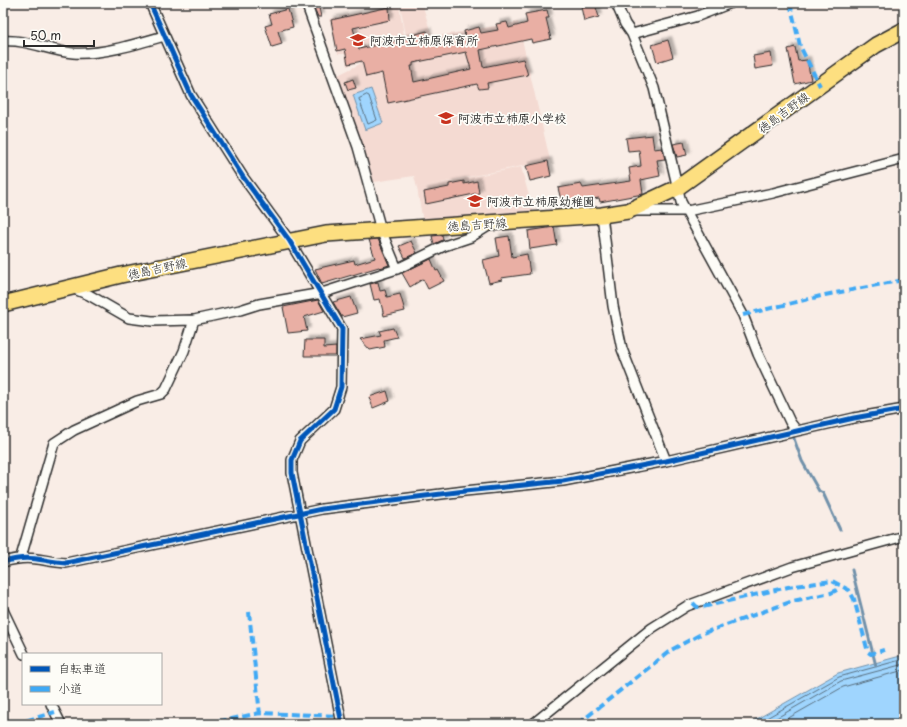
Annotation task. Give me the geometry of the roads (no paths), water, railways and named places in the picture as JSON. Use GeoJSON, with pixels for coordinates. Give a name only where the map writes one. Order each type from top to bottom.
{"type":"FeatureCollection","features":[{"type":"Feature","properties":{"kind":"main road","name":"徳島吉野線"},"geometry":{"type":"LineString","coordinates":[[3,304],[121,275],[289,240],[326,234],[602,215],[628,211],[678,188],[876,45],[904,30]]}},
{"type":"Feature","properties":{"kind":"street"},"geometry":{"type":"LineString","coordinates":[[150,3],[191,95],[243,178],[289,240],[322,293],[342,329],[341,387],[334,409],[300,441],[292,460],[292,473],[299,514],[342,724]]}},
{"type":"Feature","properties":{"kind":"street"},"geometry":{"type":"LineString","coordinates":[[306,3],[358,147],[381,230],[397,269]]}},
{"type":"Feature","properties":{"kind":"street"},"geometry":{"type":"LineString","coordinates":[[616,3],[625,24],[632,34],[654,88],[681,202],[743,315],[758,354],[790,422],[796,430]]}},
{"type":"Feature","properties":{"kind":"street"},"geometry":{"type":"LineString","coordinates":[[632,34],[698,16],[731,3]]}},
{"type":"Feature","properties":{"kind":"street"},"geometry":{"type":"LineString","coordinates":[[3,41],[15,40],[73,53],[130,46],[164,36]]}},
{"type":"Feature","properties":{"kind":"street"},"geometry":{"type":"LineString","coordinates":[[628,211],[686,211],[773,193],[904,159]]}},
{"type":"Feature","properties":{"kind":"street"},"geometry":{"type":"LineString","coordinates":[[602,215],[613,306],[622,349],[666,461]]}},
{"type":"Feature","properties":{"kind":"street"},"geometry":{"type":"LineString","coordinates":[[72,288],[89,295],[129,318],[152,321],[194,320],[240,310],[259,304],[322,293],[397,269],[444,246],[471,237],[493,223]]}},
{"type":"Feature","properties":{"kind":"street"},"geometry":{"type":"LineString","coordinates":[[21,557],[54,443],[74,430],[137,401],[161,394],[166,389],[184,351],[194,320]]}},
{"type":"Feature","properties":{"kind":"street"},"geometry":{"type":"LineString","coordinates":[[3,562],[21,557],[66,563],[299,514],[396,499],[563,481],[666,461],[796,430],[904,409]]}},
{"type":"Feature","properties":{"kind":"street"},"geometry":{"type":"LineString","coordinates":[[532,724],[652,628],[687,606],[792,567],[904,536]]}},
{"type":"Feature","properties":{"kind":"street"},"geometry":{"type":"LineString","coordinates":[[3,610],[24,653]]}},
{"type":"Feature","properties":{"kind":"street"},"geometry":{"type":"LineString","coordinates":[[52,705],[61,724]]}},
{"type":"Feature","properties":{"kind":"water"},"geometry":{"type":"Polygon","coordinates":[[[371,89],[383,123],[365,130],[353,95],[371,89]]]}},
{"type":"Feature","properties":{"kind":"water"},"geometry":{"type":"Polygon","coordinates":[[[904,655],[904,724],[748,724],[838,673],[904,655]]]}},
{"type":"Feature","properties":{"kind":"waterway"},"geometry":{"type":"LineString","coordinates":[[790,437],[793,436],[802,461],[819,491],[823,493],[840,530]]}},
{"type":"Feature","properties":{"kind":"waterway"},"geometry":{"type":"LineString","coordinates":[[852,570],[876,666]]}},
{"type":"Feature","properties":{"kind":"place","name":"阿波市立柿原保育所"},"geometry":{"type":"Point","coordinates":[358,40]}},
{"type":"Feature","properties":{"kind":"place","name":"阿波市立柿原小学校"},"geometry":{"type":"Point","coordinates":[446,118]}},
{"type":"Feature","properties":{"kind":"place","name":"阿波市立柿原幼稚園"},"geometry":{"type":"Point","coordinates":[475,201]}}]}
